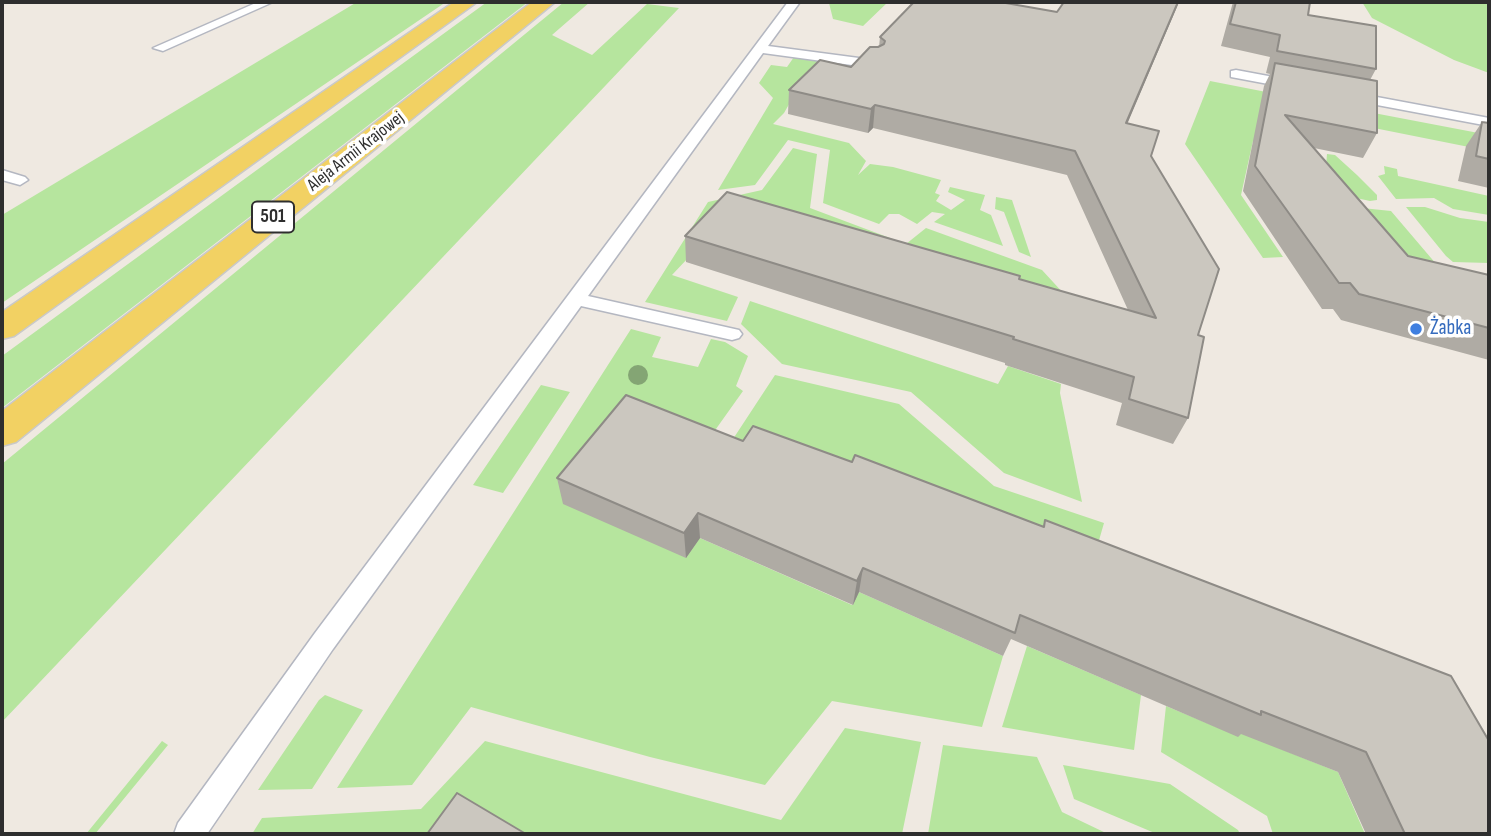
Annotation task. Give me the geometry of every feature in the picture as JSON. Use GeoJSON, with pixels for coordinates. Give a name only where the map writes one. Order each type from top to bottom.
{"type":"FeatureCollection","features":[{"type":"Feature","properties":{"kind":"main road"},"geometry":{"type":"LineString","coordinates":[[2,328],[467,2]]}},
{"type":"Feature","properties":{"kind":"main road","name":"Aleja Armii Krajowej"},"geometry":{"type":"LineString","coordinates":[[2,432],[545,2]]}},
{"type":"Feature","properties":{"kind":"lane"},"geometry":{"type":"LineString","coordinates":[[159,48],[267,2]]}},
{"type":"Feature","properties":{"kind":"lane"},"geometry":{"type":"LineString","coordinates":[[189,834],[324,641],[794,2]]}},
{"type":"Feature","properties":{"kind":"lane"},"geometry":{"type":"LineString","coordinates":[[759,49],[874,64]]}},
{"type":"Feature","properties":{"kind":"lane"},"geometry":{"type":"LineString","coordinates":[[1236,74],[1313,89]]}},
{"type":"Feature","properties":{"kind":"lane"},"geometry":{"type":"LineString","coordinates":[[1339,94],[1489,122]]}},
{"type":"Feature","properties":{"kind":"lane"},"geometry":{"type":"LineString","coordinates":[[2,175],[20,180]]}},
{"type":"Feature","properties":{"kind":"lane"},"geometry":{"type":"LineString","coordinates":[[575,299],[732,334]]}},
{"type":"Feature","properties":{"kind":"green space"},"geometry":{"type":"Polygon","coordinates":[[[357,2],[446,2],[2,303],[2,215],[357,2]]]}},
{"type":"Feature","properties":{"kind":"green space"},"geometry":{"type":"Polygon","coordinates":[[[487,2],[528,2],[2,408],[2,356],[487,2]]]}},
{"type":"Feature","properties":{"kind":"green space"},"geometry":{"type":"Polygon","coordinates":[[[564,2],[590,2],[552,35],[592,55],[647,4],[679,8],[2,722],[2,464],[564,2]]]}},
{"type":"Feature","properties":{"kind":"green space"},"geometry":{"type":"Polygon","coordinates":[[[826,2],[888,2],[863,26],[833,19],[829,3],[826,2]]]}},
{"type":"Feature","properties":{"kind":"green space"},"geometry":{"type":"Polygon","coordinates":[[[1362,2],[1489,2],[1489,73],[1454,60],[1372,18],[1362,2]]]}},
{"type":"Feature","properties":{"kind":"green space"},"geometry":{"type":"Polygon","coordinates":[[[794,57],[872,67],[792,99],[784,113],[773,124],[849,143],[866,161],[858,175],[870,164],[893,167],[941,180],[935,193],[940,195],[936,201],[951,210],[965,200],[948,192],[950,187],[985,195],[980,210],[991,215],[1003,246],[934,222],[945,214],[932,212],[917,224],[899,214],[889,214],[879,224],[823,203],[830,150],[788,140],[755,185],[718,190],[773,98],[759,83],[771,65],[787,67],[794,57]]]}},
{"type":"Feature","properties":{"kind":"green space"},"geometry":{"type":"Polygon","coordinates":[[[1210,81],[1343,107],[1253,141],[1241,195],[1283,257],[1263,258],[1185,144],[1210,81]]]}},
{"type":"Feature","properties":{"kind":"green space"},"geometry":{"type":"Polygon","coordinates":[[[1358,110],[1489,135],[1489,151],[1359,125],[1358,110]]]}},
{"type":"Feature","properties":{"kind":"green space"},"geometry":{"type":"Polygon","coordinates":[[[793,148],[817,154],[810,208],[906,244],[926,228],[1042,270],[1088,320],[738,205],[672,275],[738,297],[727,321],[645,302],[708,202],[762,190],[793,148]]]}},
{"type":"Feature","properties":{"kind":"green space"},"geometry":{"type":"Polygon","coordinates":[[[1327,154],[1335,155],[1357,175],[1377,195],[1377,200],[1370,201],[1324,191],[1327,154]]]}},
{"type":"Feature","properties":{"kind":"green space"},"geometry":{"type":"Polygon","coordinates":[[[1384,166],[1397,169],[1398,176],[1489,196],[1489,215],[1453,209],[1434,198],[1396,199],[1378,176],[1385,174],[1384,166]]]}},
{"type":"Feature","properties":{"kind":"green space"},"geometry":{"type":"Polygon","coordinates":[[[996,197],[1012,200],[1031,257],[1019,252],[1004,212],[995,209],[996,197]]]}},
{"type":"Feature","properties":{"kind":"green space"},"geometry":{"type":"Polygon","coordinates":[[[1343,206],[1391,211],[1437,265],[1384,275],[1343,206]]]}},
{"type":"Feature","properties":{"kind":"green space"},"geometry":{"type":"Polygon","coordinates":[[[1406,207],[1425,207],[1460,218],[1489,222],[1489,263],[1453,262],[1406,207]]]}},
{"type":"Feature","properties":{"kind":"green space"},"geometry":{"type":"Polygon","coordinates":[[[750,301],[998,384],[1008,366],[1061,384],[1060,393],[1082,502],[1004,473],[911,392],[782,364],[741,324],[750,301]]]}},
{"type":"Feature","properties":{"kind":"green space"},"geometry":{"type":"Polygon","coordinates":[[[631,329],[661,337],[652,357],[698,367],[711,339],[725,342],[748,356],[736,386],[743,391],[701,450],[700,538],[852,605],[859,592],[1003,656],[982,727],[832,701],[765,785],[650,757],[471,707],[412,785],[337,788],[631,329]]]}},
{"type":"Feature","properties":{"kind":"green space"},"geometry":{"type":"Polygon","coordinates":[[[775,375],[899,404],[994,486],[1104,523],[1091,568],[714,468],[775,375]]]}},
{"type":"Feature","properties":{"kind":"green space"},"geometry":{"type":"Polygon","coordinates":[[[541,385],[570,392],[503,493],[473,485],[541,385]]]}},
{"type":"Feature","properties":{"kind":"green space"},"geometry":{"type":"Polygon","coordinates":[[[1027,646],[1141,695],[1134,750],[1002,727],[1027,646]]]}},
{"type":"Feature","properties":{"kind":"green space"},"geometry":{"type":"Polygon","coordinates":[[[325,695],[363,710],[312,789],[258,790],[319,700],[325,695]]]}},
{"type":"Feature","properties":{"kind":"green space"},"geometry":{"type":"Polygon","coordinates":[[[1166,706],[1238,736],[1239,732],[1338,772],[1365,834],[1273,834],[1267,816],[1161,752],[1166,706]]]}},
{"type":"Feature","properties":{"kind":"green space"},"geometry":{"type":"Polygon","coordinates":[[[845,728],[921,742],[902,834],[252,834],[262,818],[421,809],[485,741],[781,820],[845,728]]]}},
{"type":"Feature","properties":{"kind":"green space"},"geometry":{"type":"Polygon","coordinates":[[[162,741],[168,745],[95,834],[86,834],[162,741]]]}},
{"type":"Feature","properties":{"kind":"green space"},"geometry":{"type":"Polygon","coordinates":[[[943,745],[1037,757],[1062,812],[1108,834],[928,834],[943,745]]]}},
{"type":"Feature","properties":{"kind":"green space"},"geometry":{"type":"Polygon","coordinates":[[[1063,765],[1170,784],[1240,834],[1157,834],[1074,799],[1063,765]]]}},
{"type":"Feature","properties":{"kind":"building"},"geometry":{"type":"Polygon","coordinates":[[[914,2],[1000,2],[1057,12],[1064,2],[1178,2],[1126,123],[1159,131],[1151,156],[1219,269],[1198,335],[1204,337],[1188,418],[1129,399],[1134,377],[1013,339],[1014,337],[685,236],[727,192],[1156,318],[1075,151],[875,105],[871,109],[789,90],[820,60],[851,67],[870,47],[884,44],[885,41],[880,37],[914,2]]]}},
{"type":"Feature","properties":{"kind":"building"},"geometry":{"type":"Polygon","coordinates":[[[1236,2],[1310,2],[1308,15],[1376,26],[1376,69],[1277,51],[1280,35],[1230,24],[1236,2]]]}},
{"type":"Feature","properties":{"kind":"building"},"geometry":{"type":"Polygon","coordinates":[[[1275,63],[1377,81],[1377,133],[1285,115],[1408,256],[1489,275],[1489,328],[1359,294],[1350,283],[1339,283],[1255,166],[1275,63]]]}},
{"type":"Feature","properties":{"kind":"building"},"geometry":{"type":"Polygon","coordinates":[[[1482,122],[1489,123],[1489,159],[1476,156],[1482,122]]]}},
{"type":"Feature","properties":{"kind":"building"},"geometry":{"type":"Polygon","coordinates":[[[626,395],[743,441],[753,426],[852,462],[855,455],[1044,527],[1045,520],[1451,676],[1489,741],[1489,834],[1405,834],[1366,752],[1261,711],[1261,715],[1020,615],[1015,633],[863,568],[857,581],[698,513],[684,533],[557,478],[626,395]]]}},
{"type":"Feature","properties":{"kind":"building"},"geometry":{"type":"Polygon","coordinates":[[[457,793],[526,834],[427,834],[457,793]]]}},
{"type":"Feature","properties":{"kind":"place","name":"Żabka"},"geometry":{"type":"Point","coordinates":[1416,329]}}]}
